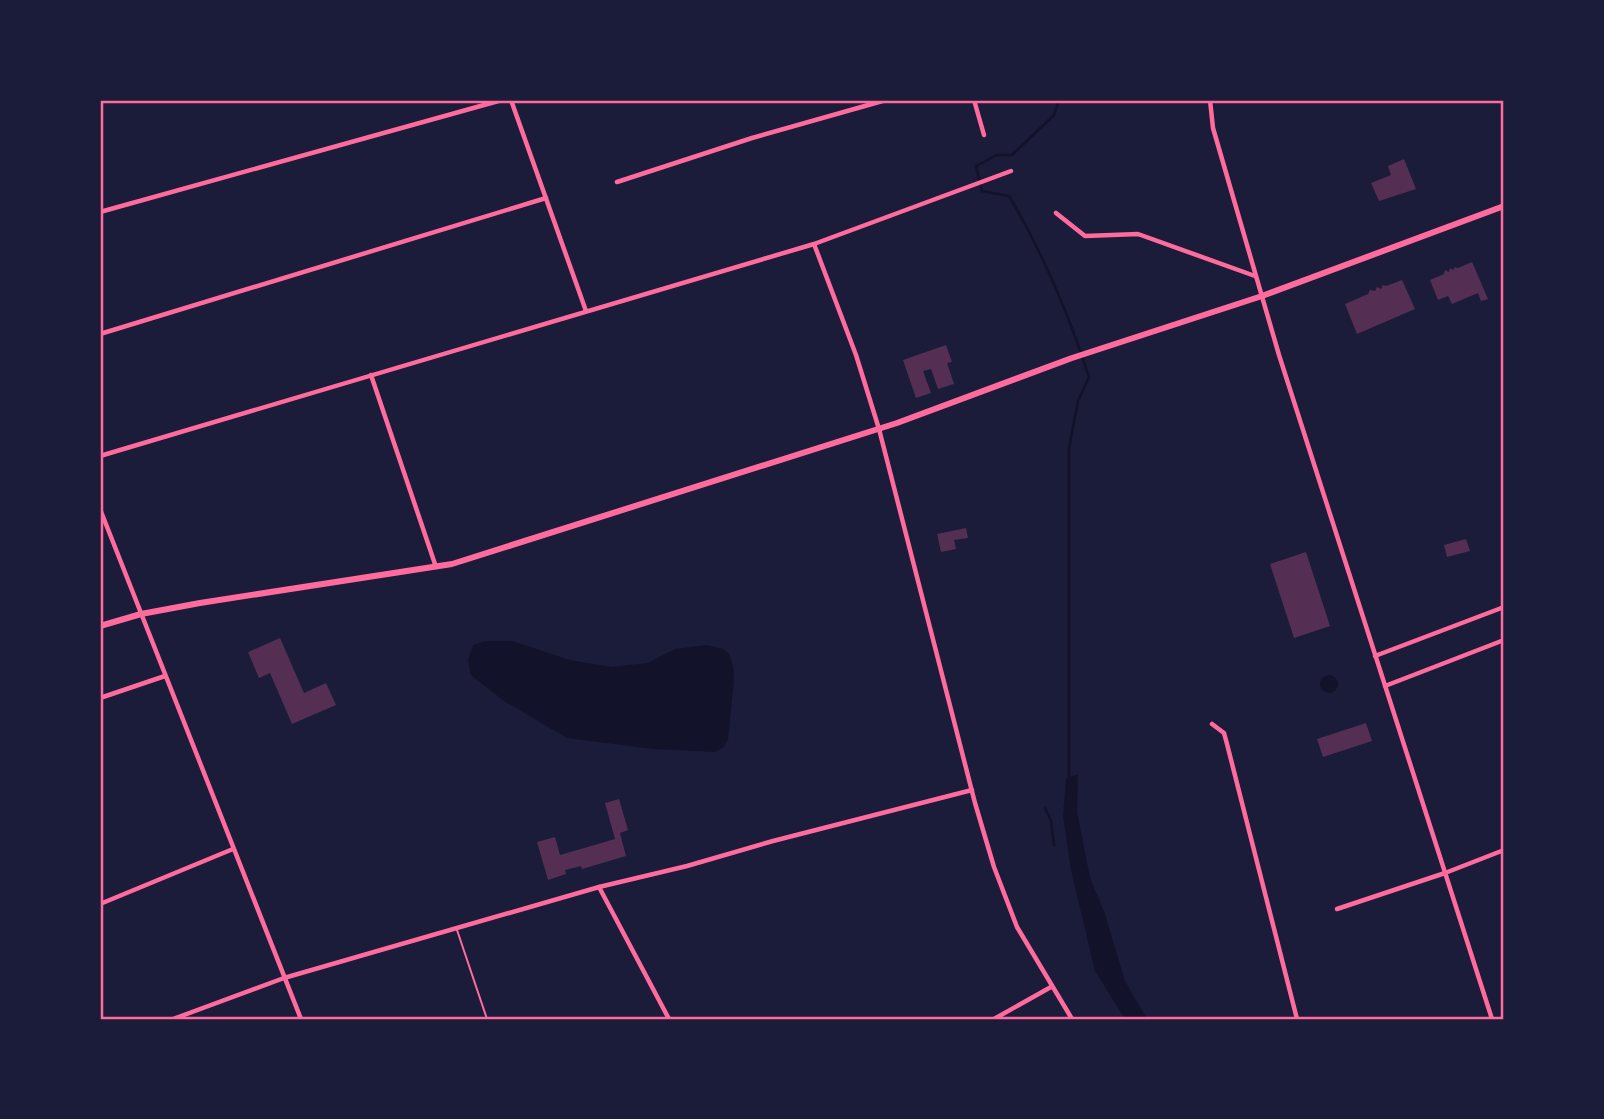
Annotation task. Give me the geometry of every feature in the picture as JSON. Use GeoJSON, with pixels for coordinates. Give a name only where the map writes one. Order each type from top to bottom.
{"type":"FeatureCollection","features":[{"type":"Feature","properties":{"kind":"main road"},"geometry":{"type":"LineString","coordinates":[[100,626],[141,614],[200,603],[436,568],[897,423],[1072,358],[1262,296],[1504,206]]}},
{"type":"Feature","properties":{"kind":"street"},"geometry":{"type":"LineString","coordinates":[[100,212],[502,100]]}},
{"type":"Feature","properties":{"kind":"street"},"geometry":{"type":"LineString","coordinates":[[511,100],[586,311]]}},
{"type":"Feature","properties":{"kind":"street"},"geometry":{"type":"LineString","coordinates":[[617,182],[752,138],[886,100]]}},
{"type":"Feature","properties":{"kind":"street"},"geometry":{"type":"LineString","coordinates":[[974,100],[984,135]]}},
{"type":"Feature","properties":{"kind":"street"},"geometry":{"type":"LineString","coordinates":[[1210,100],[1213,128],[1255,276],[1492,1019]]}},
{"type":"Feature","properties":{"kind":"street"},"geometry":{"type":"LineString","coordinates":[[100,456],[814,244],[1011,171]]}},
{"type":"Feature","properties":{"kind":"street"},"geometry":{"type":"LineString","coordinates":[[100,334],[546,198]]}},
{"type":"Feature","properties":{"kind":"street"},"geometry":{"type":"LineString","coordinates":[[1056,213],[1085,236],[1138,234],[1255,276]]}},
{"type":"Feature","properties":{"kind":"street"},"geometry":{"type":"LineString","coordinates":[[814,244],[861,369],[879,429],[972,790],[1004,895],[1017,927],[1072,1019]]}},
{"type":"Feature","properties":{"kind":"street"},"geometry":{"type":"LineString","coordinates":[[371,375],[436,568]]}},
{"type":"Feature","properties":{"kind":"street"},"geometry":{"type":"LineString","coordinates":[[100,509],[300,1019]]}},
{"type":"Feature","properties":{"kind":"street"},"geometry":{"type":"LineString","coordinates":[[1375,656],[1504,607]]}},
{"type":"Feature","properties":{"kind":"street"},"geometry":{"type":"LineString","coordinates":[[1385,686],[1504,640]]}},
{"type":"Feature","properties":{"kind":"street"},"geometry":{"type":"LineString","coordinates":[[100,698],[165,676]]}},
{"type":"Feature","properties":{"kind":"street"},"geometry":{"type":"LineString","coordinates":[[1212,724],[1224,733],[1297,1019]]}},
{"type":"Feature","properties":{"kind":"street"},"geometry":{"type":"LineString","coordinates":[[173,1019],[284,978],[600,887],[972,790]]}},
{"type":"Feature","properties":{"kind":"street"},"geometry":{"type":"LineString","coordinates":[[100,904],[233,849]]}},
{"type":"Feature","properties":{"kind":"street"},"geometry":{"type":"LineString","coordinates":[[1337,909],[1504,850]]}},
{"type":"Feature","properties":{"kind":"street"},"geometry":{"type":"LineString","coordinates":[[600,887],[669,1019]]}},
{"type":"Feature","properties":{"kind":"street"},"geometry":{"type":"LineString","coordinates":[[994,1019],[1051,987]]}},
{"type":"Feature","properties":{"kind":"lane"},"geometry":{"type":"LineString","coordinates":[[457,929],[487,1019]]}},
{"type":"Feature","properties":{"kind":"shaded area"},"geometry":{"type":"Polygon","coordinates":[[[485,641],[512,641],[570,660],[611,667],[648,663],[675,649],[707,645],[723,649],[729,654],[734,680],[728,739],[724,747],[714,752],[654,749],[567,738],[504,701],[471,675],[468,660],[473,645],[485,641]]]}},
{"type":"Feature","properties":{"kind":"shaded area"},"geometry":{"type":"Polygon","coordinates":[[[1329,675],[1337,680],[1338,684],[1333,692],[1329,693],[1321,688],[1320,684],[1325,676],[1329,675]]]}},
{"type":"Feature","properties":{"kind":"shaded area"},"geometry":{"type":"Polygon","coordinates":[[[1078,774],[1077,812],[1090,878],[1105,914],[1125,981],[1147,1019],[1125,1019],[1095,971],[1071,870],[1063,816],[1066,779],[1078,774]]]}},
{"type":"Feature","properties":{"kind":"building"},"geometry":{"type":"Polygon","coordinates":[[[1404,159],[1416,189],[1379,201],[1371,183],[1391,175],[1388,166],[1404,159]]]}},
{"type":"Feature","properties":{"kind":"building"},"geometry":{"type":"Polygon","coordinates":[[[1472,262],[1488,299],[1481,301],[1478,293],[1452,304],[1448,296],[1438,300],[1430,280],[1444,274],[1445,270],[1449,272],[1450,268],[1453,270],[1472,262]]]}},
{"type":"Feature","properties":{"kind":"building"},"geometry":{"type":"Polygon","coordinates":[[[1402,280],[1415,309],[1357,334],[1345,304],[1368,294],[1370,290],[1375,291],[1377,287],[1381,289],[1383,285],[1402,280]]]}},
{"type":"Feature","properties":{"kind":"building"},"geometry":{"type":"Polygon","coordinates":[[[946,345],[952,362],[947,363],[954,384],[938,389],[931,369],[923,371],[931,393],[916,398],[903,360],[946,345]]]}},
{"type":"Feature","properties":{"kind":"building"},"geometry":{"type":"Polygon","coordinates":[[[966,528],[968,538],[954,540],[956,549],[941,552],[937,534],[966,528]]]}},
{"type":"Feature","properties":{"kind":"building"},"geometry":{"type":"Polygon","coordinates":[[[1466,539],[1470,551],[1447,557],[1444,545],[1466,539]]]}},
{"type":"Feature","properties":{"kind":"building"},"geometry":{"type":"Polygon","coordinates":[[[1306,552],[1330,626],[1294,638],[1270,564],[1306,552]]]}},
{"type":"Feature","properties":{"kind":"building"},"geometry":{"type":"Polygon","coordinates":[[[280,638],[304,693],[326,683],[336,705],[292,724],[270,673],[259,678],[248,652],[280,638]]]}},
{"type":"Feature","properties":{"kind":"building"},"geometry":{"type":"Polygon","coordinates":[[[1366,723],[1372,741],[1323,757],[1317,739],[1366,723]]]}},
{"type":"Feature","properties":{"kind":"building"},"geometry":{"type":"Polygon","coordinates":[[[619,799],[628,830],[620,833],[626,856],[582,869],[581,866],[565,870],[566,874],[548,880],[537,842],[555,837],[560,855],[615,839],[605,803],[619,799]]]}},
{"type":"Feature","properties":{"kind":"waterway"},"geometry":{"type":"LineString","coordinates":[[1059,100],[1054,115],[1012,155],[997,155],[976,166],[982,191],[1009,196],[1033,240],[1073,331],[1089,377],[1078,401],[1069,448],[1069,780]]}},
{"type":"Feature","properties":{"kind":"waterway"},"geometry":{"type":"LineString","coordinates":[[1045,808],[1051,821],[1054,845]]}}]}
